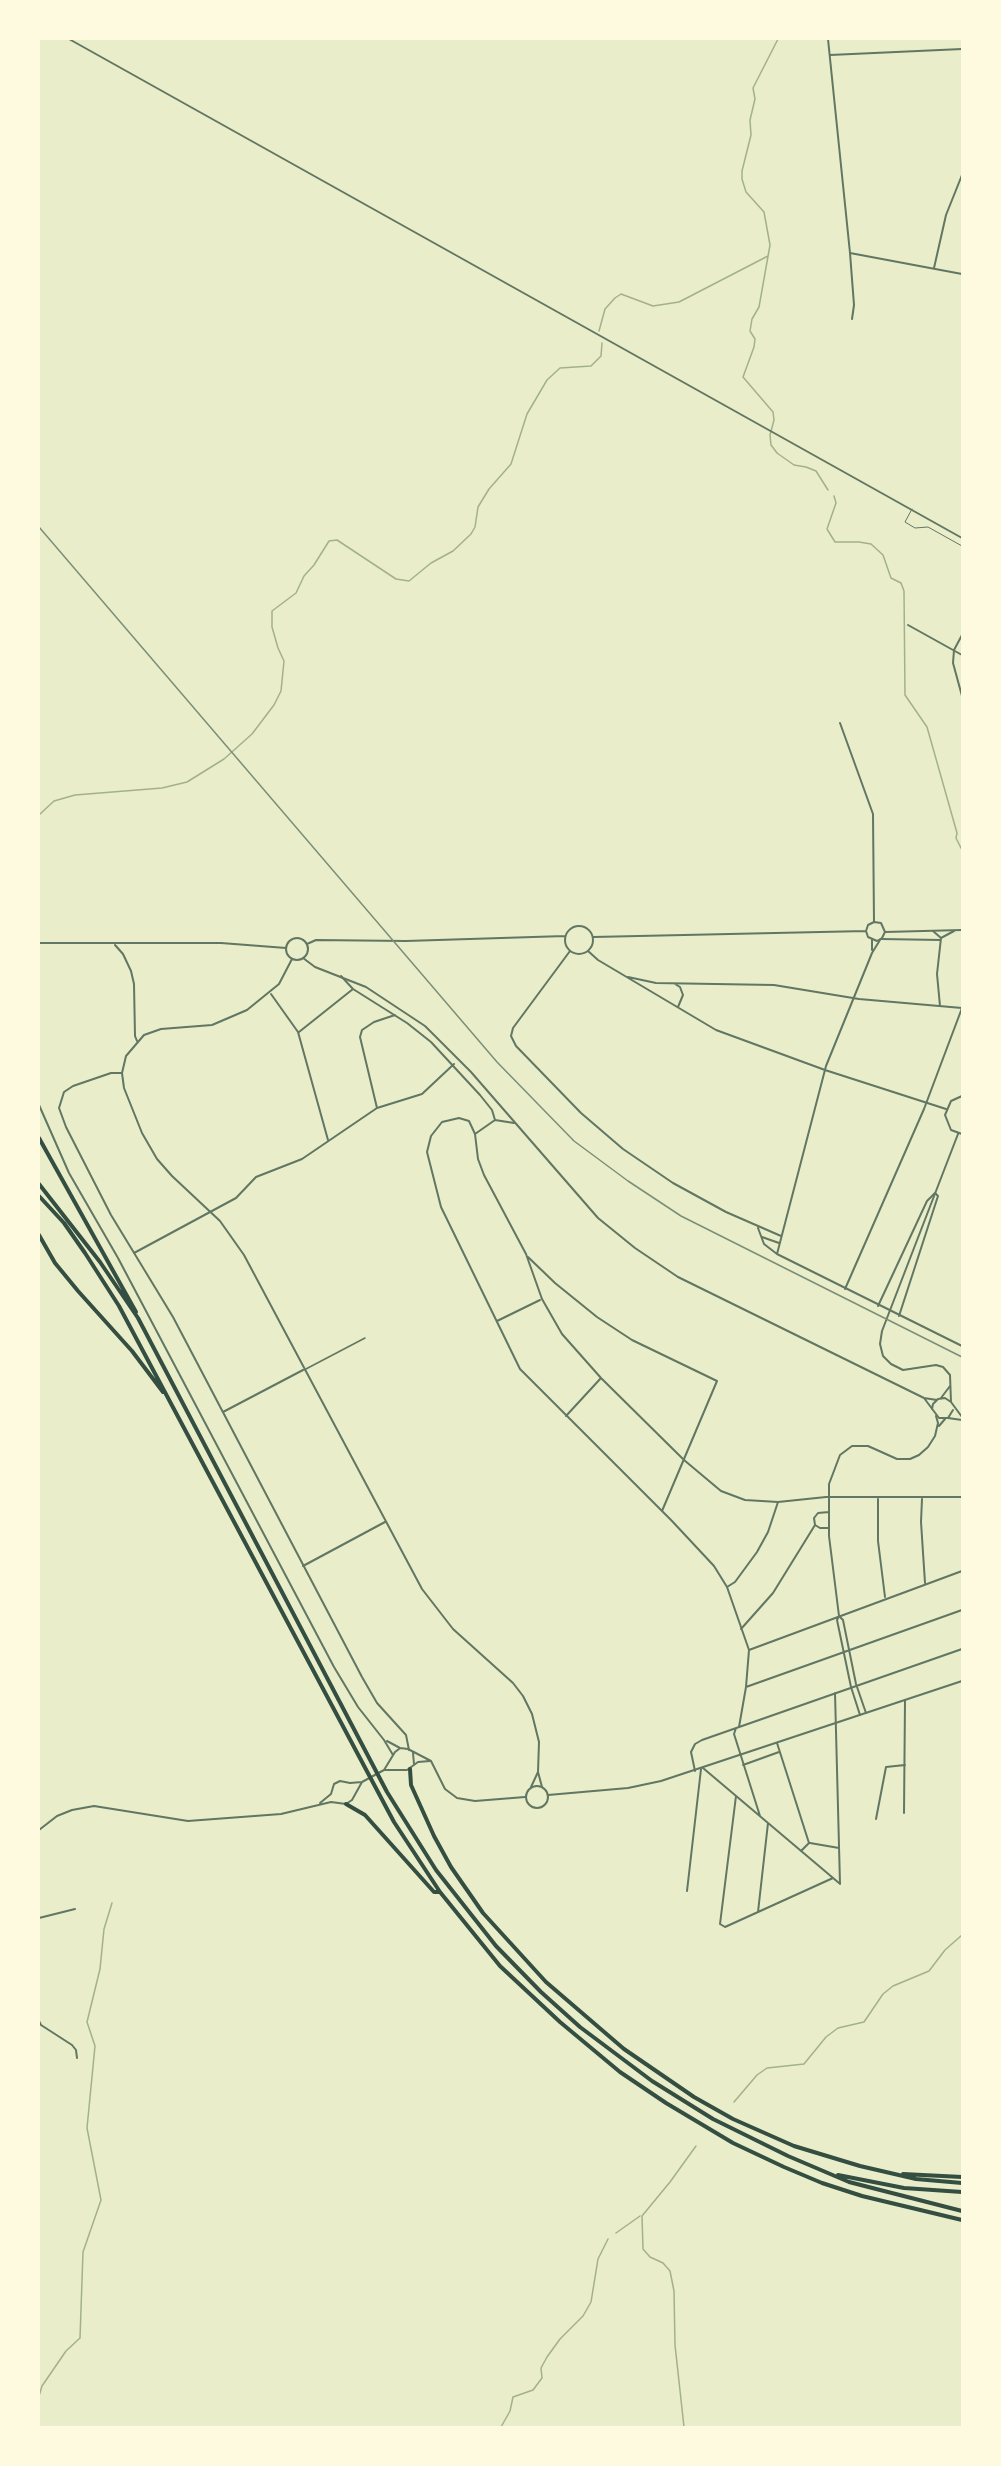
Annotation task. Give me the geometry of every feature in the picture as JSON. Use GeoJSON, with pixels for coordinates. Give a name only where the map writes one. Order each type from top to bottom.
{"type":"FeatureCollection","features":[{"type":"Feature","properties":{"kind":"highway"},"geometry":{"type":"LineString","coordinates":[[39,1138],[130,1299],[387,1792],[436,1870],[471,1916],[518,1969],[560,2010],[652,2081],[740,2133],[788,2156],[860,2185],[962,2211]]}},
{"type":"Feature","properties":{"kind":"highway"},"geometry":{"type":"LineString","coordinates":[[39,1184],[100,1262],[138,1318]]}},
{"type":"Feature","properties":{"kind":"highway"},"geometry":{"type":"LineString","coordinates":[[39,1196],[64,1223],[86,1253],[119,1306],[394,1822],[440,1892],[500,1965],[547,2011],[620,2072],[733,2143],[784,2168],[862,2196],[962,2220]]}},
{"type":"Feature","properties":{"kind":"highway"},"geometry":{"type":"LineString","coordinates":[[39,1235],[55,1263],[132,1351],[166,1395]]}},
{"type":"Feature","properties":{"kind":"highway"},"geometry":{"type":"LineString","coordinates":[[412,1766],[411,1785],[422,1811],[465,1889],[523,1959],[593,2024],[657,2073],[733,2119],[794,2146],[831,2158],[916,2179],[962,2183]]}},
{"type":"Feature","properties":{"kind":"highway"},"geometry":{"type":"LineString","coordinates":[[346,1804],[365,1815],[434,1892],[440,1892]]}},
{"type":"Feature","properties":{"kind":"highway"},"geometry":{"type":"LineString","coordinates":[[890,2173],[962,2177]]}},
{"type":"Feature","properties":{"kind":"highway"},"geometry":{"type":"LineString","coordinates":[[836,2174],[904,2188],[962,2192]]}},
{"type":"Feature","properties":{"kind":"street"},"geometry":{"type":"LineString","coordinates":[[69,39],[962,538]]}},
{"type":"Feature","properties":{"kind":"street"},"geometry":{"type":"LineString","coordinates":[[828,39],[850,253],[854,305],[852,320]]}},
{"type":"Feature","properties":{"kind":"street"},"geometry":{"type":"LineString","coordinates":[[830,55],[962,49]]}},
{"type":"Feature","properties":{"kind":"street"},"geometry":{"type":"LineString","coordinates":[[934,268],[946,215],[962,175]]}},
{"type":"Feature","properties":{"kind":"street"},"geometry":{"type":"LineString","coordinates":[[850,253],[962,274]]}},
{"type":"Feature","properties":{"kind":"street"},"geometry":{"type":"LineString","coordinates":[[908,625],[962,655]]}},
{"type":"Feature","properties":{"kind":"street"},"geometry":{"type":"LineString","coordinates":[[962,635],[954,650],[953,663],[962,696]]}},
{"type":"Feature","properties":{"kind":"street"},"geometry":{"type":"LineString","coordinates":[[840,723],[873,814],[874,922]]}},
{"type":"Feature","properties":{"kind":"street"},"geometry":{"type":"LineString","coordinates":[[872,953],[872,940],[866,931],[868,925],[874,922]]}},
{"type":"Feature","properties":{"kind":"street"},"geometry":{"type":"LineString","coordinates":[[874,922],[883,926],[885,932]]}},
{"type":"Feature","properties":{"kind":"street"},"geometry":{"type":"LineString","coordinates":[[579,925],[588,929],[593,937],[588,951],[580,954],[570,951],[566,946],[565,936],[570,928],[579,925]]}},
{"type":"Feature","properties":{"kind":"street"},"geometry":{"type":"LineString","coordinates":[[872,940],[941,939],[956,930]]}},
{"type":"Feature","properties":{"kind":"street"},"geometry":{"type":"LineString","coordinates":[[885,932],[962,930]]}},
{"type":"Feature","properties":{"kind":"street"},"geometry":{"type":"LineString","coordinates":[[593,937],[866,931]]}},
{"type":"Feature","properties":{"kind":"street"},"geometry":{"type":"LineString","coordinates":[[933,931],[941,939]]}},
{"type":"Feature","properties":{"kind":"street"},"geometry":{"type":"LineString","coordinates":[[777,1254],[825,1070],[872,953],[885,932]]}},
{"type":"Feature","properties":{"kind":"street"},"geometry":{"type":"LineString","coordinates":[[307,944],[316,940],[406,941],[565,936]]}},
{"type":"Feature","properties":{"kind":"street"},"geometry":{"type":"LineString","coordinates":[[292,959],[287,954],[286,948],[288,941],[294,938],[300,938],[307,944],[308,952],[303,958]]}},
{"type":"Feature","properties":{"kind":"street"},"geometry":{"type":"LineString","coordinates":[[940,1006],[936,974],[941,939]]}},
{"type":"Feature","properties":{"kind":"street"},"geometry":{"type":"LineString","coordinates":[[39,943],[115,945],[229,943],[286,948]]}},
{"type":"Feature","properties":{"kind":"street"},"geometry":{"type":"LineString","coordinates":[[115,945],[123,954],[131,971],[134,984],[135,1036],[138,1041]]}},
{"type":"Feature","properties":{"kind":"street"},"geometry":{"type":"LineString","coordinates":[[570,951],[513,1028],[511,1036],[516,1046],[581,1113],[622,1149],[673,1183],[757,1227],[781,1236]]}},
{"type":"Feature","properties":{"kind":"street"},"geometry":{"type":"LineString","coordinates":[[588,951],[678,1008],[727,1035],[946,1109]]}},
{"type":"Feature","properties":{"kind":"street"},"geometry":{"type":"LineString","coordinates":[[292,959],[303,958],[315,967],[341,976],[374,992],[425,1026],[471,1072],[598,1218],[635,1248],[678,1277],[924,1398],[951,1402]]}},
{"type":"Feature","properties":{"kind":"street"},"geometry":{"type":"LineString","coordinates":[[292,959],[283,979],[270,993],[247,1010],[215,1024],[156,1030],[138,1041],[126,1056],[122,1073],[123,1084],[132,1111],[153,1152],[172,1176],[226,1228],[244,1255],[417,1581],[440,1613],[469,1645],[513,1683],[523,1696],[532,1714],[539,1742],[538,1772],[542,1787],[548,1795]]}},
{"type":"Feature","properties":{"kind":"street"},"geometry":{"type":"LineString","coordinates":[[341,976],[353,989],[421,1033],[454,1064],[492,1110],[495,1120]]}},
{"type":"Feature","properties":{"kind":"street"},"geometry":{"type":"LineString","coordinates":[[626,976],[656,983],[774,986],[854,998],[962,1008],[927,1103],[845,1289]]}},
{"type":"Feature","properties":{"kind":"street"},"geometry":{"type":"LineString","coordinates":[[675,984],[680,987],[682,995],[678,1008]]}},
{"type":"Feature","properties":{"kind":"street"},"geometry":{"type":"LineString","coordinates":[[298,1032],[353,989]]}},
{"type":"Feature","properties":{"kind":"street"},"geometry":{"type":"LineString","coordinates":[[270,993],[298,1032],[327,1140]]}},
{"type":"Feature","properties":{"kind":"street"},"geometry":{"type":"LineString","coordinates":[[377,1108],[360,1037],[362,1030],[383,1018],[395,1015]]}},
{"type":"Feature","properties":{"kind":"street"},"geometry":{"type":"LineString","coordinates":[[134,1253],[241,1195],[256,1177],[302,1159],[377,1108],[422,1095],[454,1064]]}},
{"type":"Feature","properties":{"kind":"street"},"geometry":{"type":"LineString","coordinates":[[122,1073],[111,1073],[70,1088],[61,1097],[59,1107],[71,1139],[134,1253],[173,1317],[377,1703],[406,1735],[409,1750]]}},
{"type":"Feature","properties":{"kind":"street"},"geometry":{"type":"LineString","coordinates":[[962,1096],[951,1101],[946,1109],[946,1123],[960,1134],[882,1331],[883,1356],[891,1364],[903,1370],[943,1366],[950,1375],[951,1402],[962,1418]]}},
{"type":"Feature","properties":{"kind":"street"},"geometry":{"type":"LineString","coordinates":[[39,1106],[69,1173],[118,1258],[334,1667],[358,1707],[393,1755]]}},
{"type":"Feature","properties":{"kind":"street"},"geometry":{"type":"LineString","coordinates":[[760,1816],[734,1734],[738,1727],[746,1687],[749,1650],[727,1587],[714,1566],[662,1511],[520,1369],[441,1207],[427,1152],[431,1136],[442,1122],[459,1118],[469,1121],[475,1134],[478,1158],[484,1175],[526,1254],[542,1299],[562,1334],[601,1378],[684,1460],[721,1491],[745,1500],[778,1502],[829,1497],[878,1499],[962,1497]]}},
{"type":"Feature","properties":{"kind":"street"},"geometry":{"type":"LineString","coordinates":[[475,1134],[495,1120],[514,1123]]}},
{"type":"Feature","properties":{"kind":"street"},"geometry":{"type":"LineString","coordinates":[[878,1305],[927,1201],[935,1193]]}},
{"type":"Feature","properties":{"kind":"street"},"geometry":{"type":"LineString","coordinates":[[899,1316],[938,1196],[935,1193]]}},
{"type":"Feature","properties":{"kind":"street"},"geometry":{"type":"LineString","coordinates":[[757,1227],[764,1244],[777,1254],[962,1346]]}},
{"type":"Feature","properties":{"kind":"street"},"geometry":{"type":"LineString","coordinates":[[762,1237],[780,1243]]}},
{"type":"Feature","properties":{"kind":"street"},"geometry":{"type":"LineString","coordinates":[[526,1254],[550,1278],[597,1317],[632,1340],[717,1381],[662,1511]]}},
{"type":"Feature","properties":{"kind":"street"},"geometry":{"type":"LineString","coordinates":[[497,1321],[542,1299]]}},
{"type":"Feature","properties":{"kind":"street"},"geometry":{"type":"LineString","coordinates":[[223,1412],[365,1338]]}},
{"type":"Feature","properties":{"kind":"street"},"geometry":{"type":"LineString","coordinates":[[566,1416],[601,1378]]}},
{"type":"Feature","properties":{"kind":"street"},"geometry":{"type":"LineString","coordinates":[[932,1409],[951,1384]]}},
{"type":"Feature","properties":{"kind":"street"},"geometry":{"type":"LineString","coordinates":[[924,1398],[936,1416],[937,1429]]}},
{"type":"Feature","properties":{"kind":"street"},"geometry":{"type":"LineString","coordinates":[[860,1715],[843,1653],[837,1620],[839,1616],[829,1528],[829,1484],[840,1455],[849,1447],[864,1445],[891,1457],[910,1459],[926,1449],[953,1407]]}},
{"type":"Feature","properties":{"kind":"street"},"geometry":{"type":"LineString","coordinates":[[936,1416],[962,1418]]}},
{"type":"Feature","properties":{"kind":"street"},"geometry":{"type":"LineString","coordinates":[[922,1498],[921,1534],[925,1583]]}},
{"type":"Feature","properties":{"kind":"street"},"geometry":{"type":"LineString","coordinates":[[878,1499],[878,1541],[885,1598]]}},
{"type":"Feature","properties":{"kind":"street"},"geometry":{"type":"LineString","coordinates":[[727,1587],[735,1582],[757,1552],[768,1532],[778,1502]]}},
{"type":"Feature","properties":{"kind":"street"},"geometry":{"type":"LineString","coordinates":[[741,1629],[773,1593],[815,1525],[814,1518],[818,1513],[829,1512]]}},
{"type":"Feature","properties":{"kind":"street"},"geometry":{"type":"LineString","coordinates":[[303,1566],[385,1522]]}},
{"type":"Feature","properties":{"kind":"street"},"geometry":{"type":"LineString","coordinates":[[815,1525],[820,1528],[829,1528]]}},
{"type":"Feature","properties":{"kind":"street"},"geometry":{"type":"LineString","coordinates":[[749,1650],[962,1571]]}},
{"type":"Feature","properties":{"kind":"street"},"geometry":{"type":"LineString","coordinates":[[746,1687],[962,1610]]}},
{"type":"Feature","properties":{"kind":"street"},"geometry":{"type":"LineString","coordinates":[[839,1616],[843,1620],[856,1684],[866,1713]]}},
{"type":"Feature","properties":{"kind":"street"},"geometry":{"type":"LineString","coordinates":[[694,1771],[691,1752],[695,1744],[856,1684],[962,1648]]}},
{"type":"Feature","properties":{"kind":"street"},"geometry":{"type":"LineString","coordinates":[[548,1795],[645,1785],[702,1769],[962,1681]]}},
{"type":"Feature","properties":{"kind":"street"},"geometry":{"type":"LineString","coordinates":[[702,1769],[840,1884],[835,1692]]}},
{"type":"Feature","properties":{"kind":"street"},"geometry":{"type":"LineString","coordinates":[[904,1813],[905,1700]]}},
{"type":"Feature","properties":{"kind":"street"},"geometry":{"type":"LineString","coordinates":[[384,1740],[431,1761],[445,1789],[462,1801],[525,1797]]}},
{"type":"Feature","properties":{"kind":"street"},"geometry":{"type":"LineString","coordinates":[[777,1743],[809,1843]]}},
{"type":"Feature","properties":{"kind":"street"},"geometry":{"type":"LineString","coordinates":[[384,1770],[400,1748]]}},
{"type":"Feature","properties":{"kind":"street"},"geometry":{"type":"LineString","coordinates":[[743,1765],[779,1752]]}},
{"type":"Feature","properties":{"kind":"street"},"geometry":{"type":"LineString","coordinates":[[412,1766],[413,1753]]}},
{"type":"Feature","properties":{"kind":"street"},"geometry":{"type":"LineString","coordinates":[[392,1759],[397,1769]]}},
{"type":"Feature","properties":{"kind":"street"},"geometry":{"type":"LineString","coordinates":[[339,1804],[331,1794],[332,1787],[337,1782],[362,1782],[384,1770],[404,1771],[412,1766],[431,1761]]}},
{"type":"Feature","properties":{"kind":"street"},"geometry":{"type":"LineString","coordinates":[[876,1819],[886,1767],[904,1765]]}},
{"type":"Feature","properties":{"kind":"street"},"geometry":{"type":"LineString","coordinates":[[687,1891],[702,1769]]}},
{"type":"Feature","properties":{"kind":"street"},"geometry":{"type":"LineString","coordinates":[[525,1797],[538,1772]]}},
{"type":"Feature","properties":{"kind":"street"},"geometry":{"type":"LineString","coordinates":[[39,1830],[57,1816],[72,1810],[94,1806],[188,1821],[281,1814],[331,1802],[346,1804],[352,1800],[362,1782]]}},
{"type":"Feature","properties":{"kind":"street"},"geometry":{"type":"LineString","coordinates":[[350,1783],[355,1793]]}},
{"type":"Feature","properties":{"kind":"street"},"geometry":{"type":"LineString","coordinates":[[531,1787],[542,1787]]}},
{"type":"Feature","properties":{"kind":"street"},"geometry":{"type":"LineString","coordinates":[[317,1805],[331,1794]]}},
{"type":"Feature","properties":{"kind":"street"},"geometry":{"type":"LineString","coordinates":[[525,1797],[530,1806],[538,1808],[546,1802],[548,1795]]}},
{"type":"Feature","properties":{"kind":"street"},"geometry":{"type":"LineString","coordinates":[[736,1796],[720,1924],[725,1927],[833,1878]]}},
{"type":"Feature","properties":{"kind":"street"},"geometry":{"type":"LineString","coordinates":[[758,1912],[768,1823]]}},
{"type":"Feature","properties":{"kind":"street"},"geometry":{"type":"LineString","coordinates":[[809,1843],[839,1848]]}},
{"type":"Feature","properties":{"kind":"street"},"geometry":{"type":"LineString","coordinates":[[801,1851],[809,1843]]}},
{"type":"Feature","properties":{"kind":"street"},"geometry":{"type":"LineString","coordinates":[[39,1918],[75,1909]]}},
{"type":"Feature","properties":{"kind":"street"},"geometry":{"type":"LineString","coordinates":[[39,2021],[41,2025],[72,2045],[76,2050],[77,2058]]}},
{"type":"Feature","properties":{"kind":"lane"},"geometry":{"type":"LineString","coordinates":[[912,509],[905,522],[915,528],[928,527],[962,546]]}},
{"type":"Feature","properties":{"kind":"waterway"},"geometry":{"type":"LineString","coordinates":[[778,39],[753,88],[755,99],[750,120],[751,135],[742,171],[746,192],[764,212],[770,245],[759,307],[752,319],[750,331],[755,339],[754,347],[743,377],[773,412],[774,420],[770,435],[771,445],[777,453],[794,465],[816,471],[828,490]]}},
{"type":"Feature","properties":{"kind":"waterway"},"geometry":{"type":"LineString","coordinates":[[599,331],[605,309],[621,294],[653,306],[679,302],[768,256]]}},
{"type":"Feature","properties":{"kind":"waterway"},"geometry":{"type":"LineString","coordinates":[[39,815],[54,801],[75,795],[162,788],[187,782],[224,759],[252,734],[274,705],[281,691],[284,661],[272,627],[272,611],[296,593],[304,576],[329,541],[337,540],[396,579],[409,581],[431,563],[453,551],[471,534],[475,527],[478,507],[489,489],[511,464],[527,414],[547,380],[560,368],[591,366],[601,356],[602,343]]}},
{"type":"Feature","properties":{"kind":"waterway"},"geometry":{"type":"LineString","coordinates":[[834,496],[836,503],[827,529],[835,542],[871,544],[883,555],[891,578],[901,583],[904,591],[905,695],[927,727],[957,833],[956,838],[962,850]]}},
{"type":"Feature","properties":{"kind":"waterway"},"geometry":{"type":"LineString","coordinates":[[39,2396],[42,2386],[66,2351],[80,2338],[83,2252],[101,2200],[87,2128],[95,2046],[87,2022],[100,1969],[104,1929],[112,1903]]}},
{"type":"Feature","properties":{"kind":"waterway"},"geometry":{"type":"LineString","coordinates":[[734,2102],[757,2075],[767,2068],[804,2064],[826,2037],[838,2028],[864,2022],[883,1994],[893,1986],[929,1971],[945,1950],[962,1935]]}},
{"type":"Feature","properties":{"kind":"waterway"},"geometry":{"type":"LineString","coordinates":[[684,2427],[675,2345],[674,2291],[670,2271],[643,2249],[642,2216],[696,2146]]}},
{"type":"Feature","properties":{"kind":"waterway"},"geometry":{"type":"LineString","coordinates":[[616,2233],[640,2216]]}},
{"type":"Feature","properties":{"kind":"waterway"},"geometry":{"type":"LineString","coordinates":[[501,2427],[510,2411],[513,2397],[533,2390],[542,2378],[541,2368],[547,2357],[560,2339],[583,2316],[591,2302],[598,2259],[608,2239]]}},
{"type":"Feature","properties":{"kind":"railway"},"geometry":{"type":"LineString","coordinates":[[39,527],[497,1062],[574,1141],[681,1216],[962,1357]]}}]}
